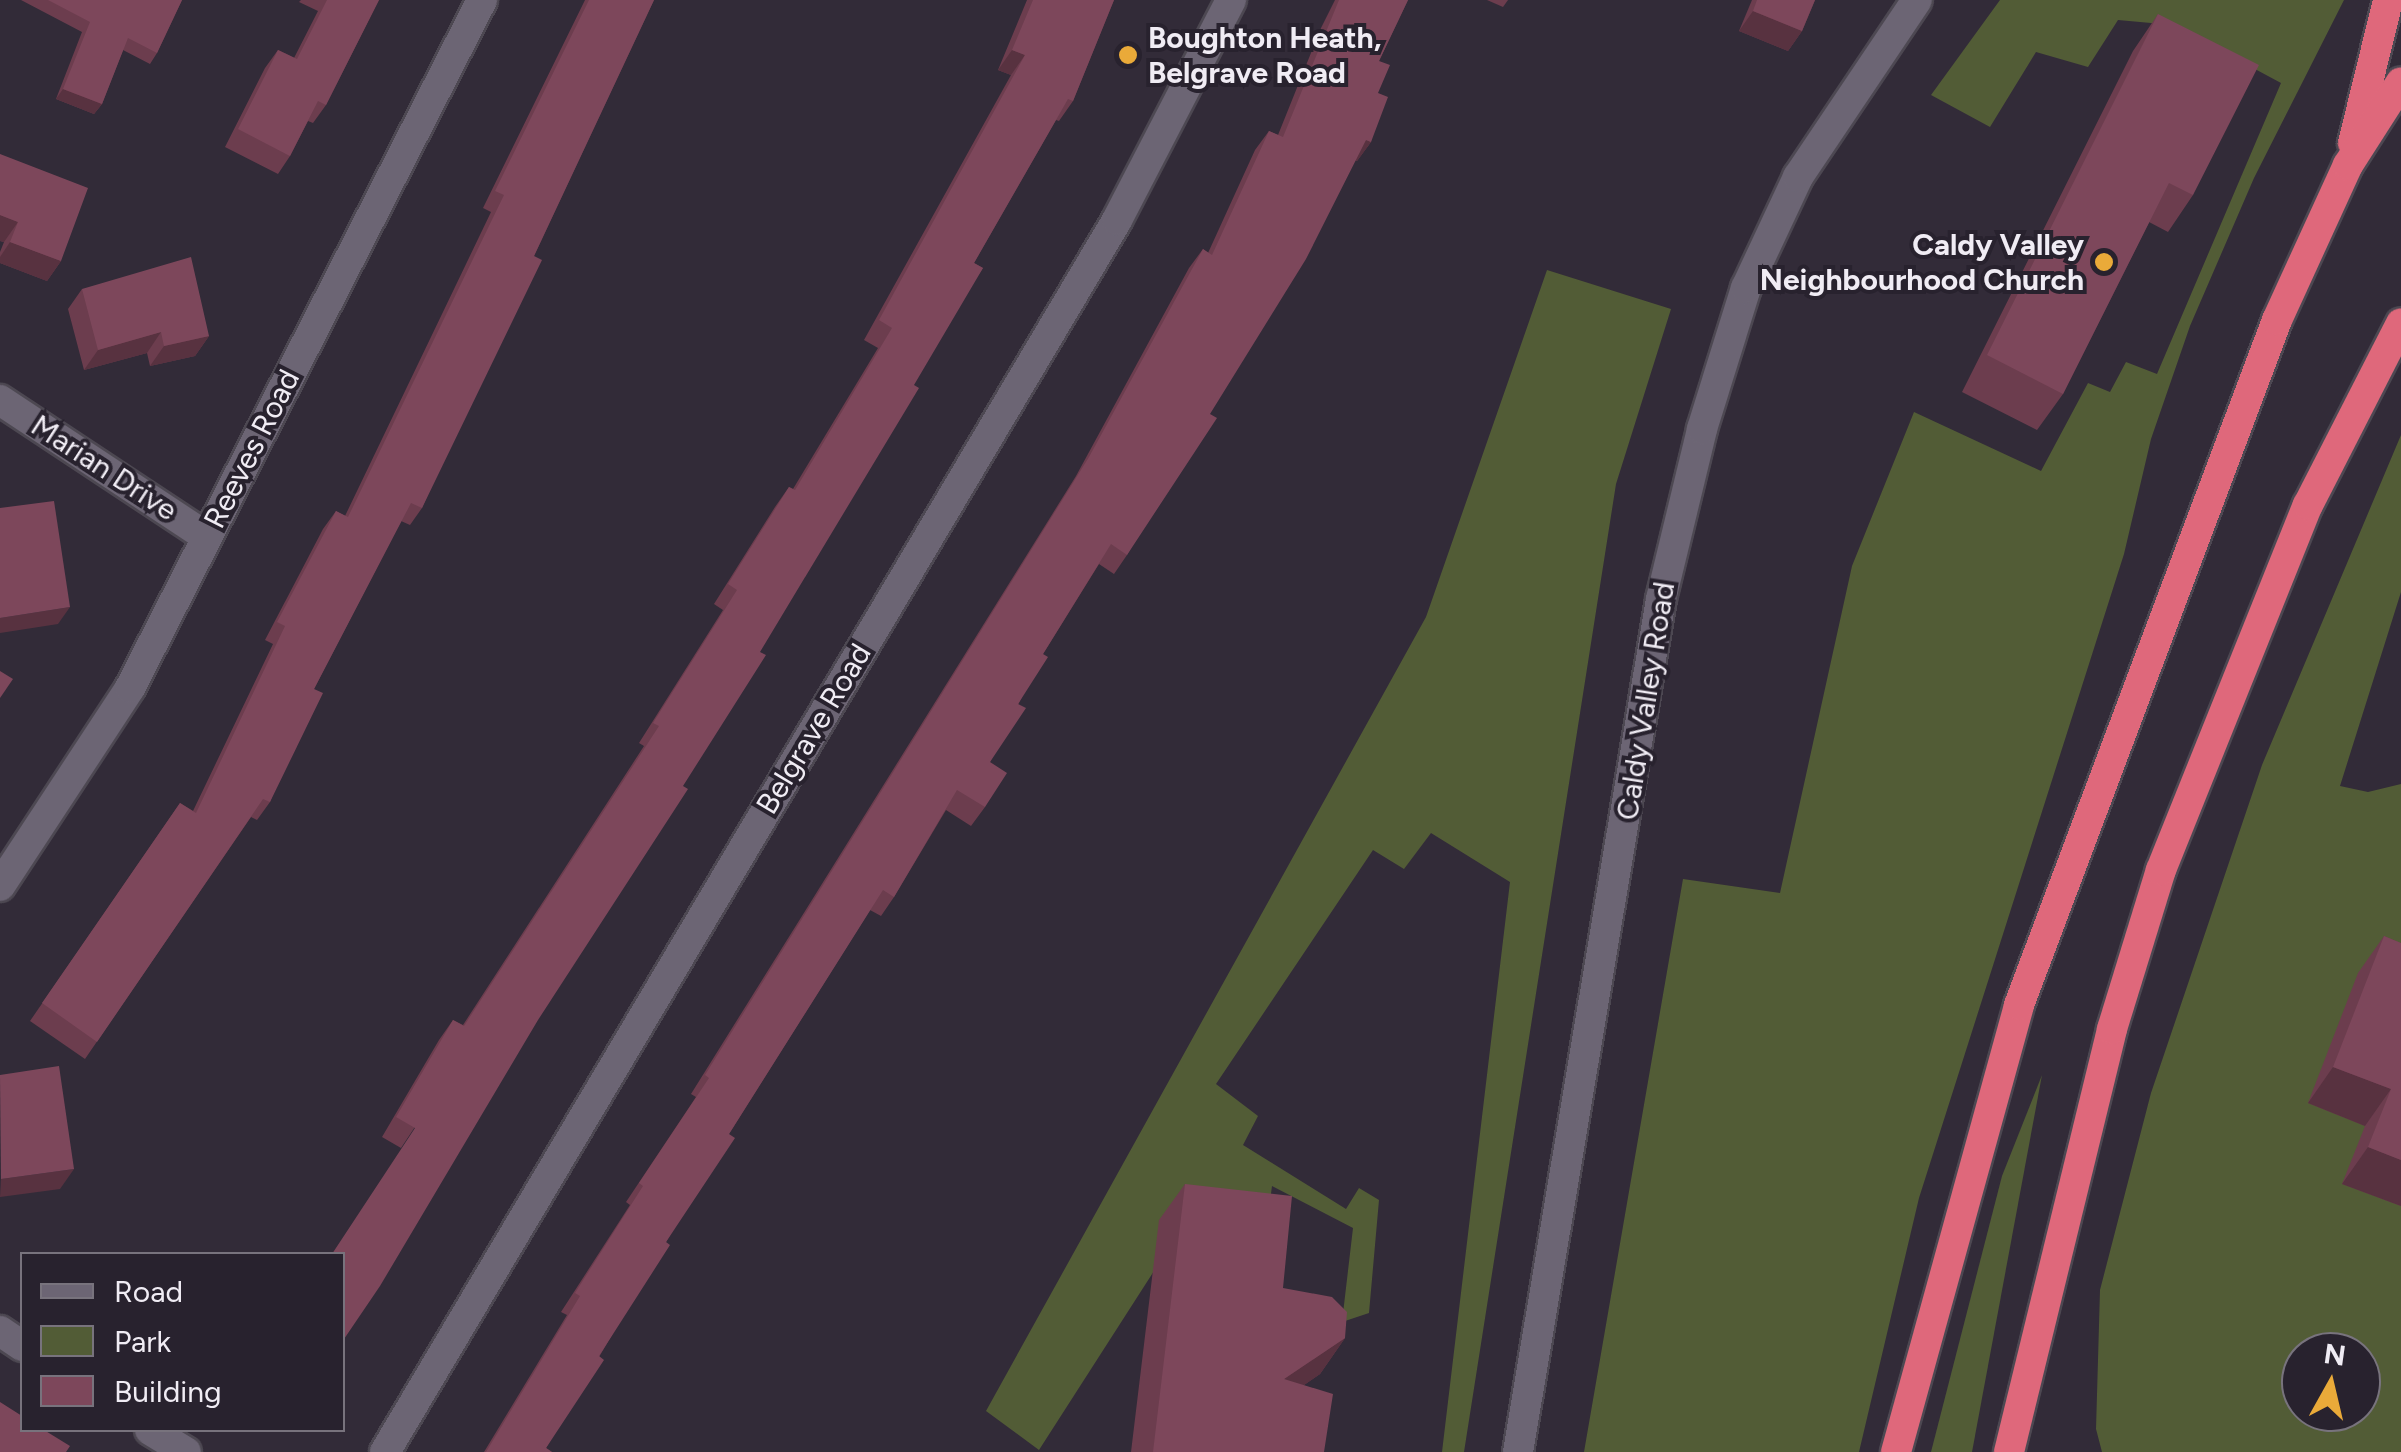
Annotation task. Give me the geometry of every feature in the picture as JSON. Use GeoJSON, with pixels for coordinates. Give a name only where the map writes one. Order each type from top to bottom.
{"type":"FeatureCollection","features":[{"type":"Feature","properties":{"kind":"highway"},"geometry":{"type":"LineString","coordinates":[[2348,165],[2388,0]]}},
{"type":"Feature","properties":{"kind":"highway"},"geometry":{"type":"LineString","coordinates":[[1896,1452],[2019,1005],[2278,320],[2348,165],[2401,82]]}},
{"type":"Feature","properties":{"kind":"highway"},"geometry":{"type":"LineString","coordinates":[[2008,1452],[2112,1029],[2162,870],[2308,505],[2401,323]]}},
{"type":"Feature","properties":{"kind":"street","name":"Reeves Road"},"geometry":{"type":"LineString","coordinates":[[0,886],[130,688],[482,0]]}},
{"type":"Feature","properties":{"kind":"street","name":"Belgrave Road"},"geometry":{"type":"LineString","coordinates":[[385,1452],[1118,220],[1231,0]]}},
{"type":"Feature","properties":{"kind":"street","name":"Caldy Valley Road"},"geometry":{"type":"LineString","coordinates":[[1518,1452],[1661,599],[1702,429],[1746,288],[1798,178],[1917,0]]}},
{"type":"Feature","properties":{"kind":"street","name":"Marian Drive"},"geometry":{"type":"LineString","coordinates":[[0,400],[207,536]]}},
{"type":"Feature","properties":{"kind":"street"},"geometry":{"type":"LineString","coordinates":[[153,1432],[182,1451]]}},
{"type":"Feature","properties":{"kind":"green space"},"geometry":{"type":"Polygon","coordinates":[[[2000,0],[2344,0],[2254,178],[2190,326],[2151,439],[2124,554],[1919,1198],[1859,1452],[1584,1452],[1683,879],[1780,893],[1852,566],[1914,412],[2041,471],[2088,383],[2110,392],[2126,362],[2157,374],[2281,83],[2173,25],[2118,20],[2088,67],[2036,52],[1990,127],[1931,95],[2000,0]]]}},
{"type":"Feature","properties":{"kind":"green space"},"geometry":{"type":"Polygon","coordinates":[[[1547,270],[1671,309],[1616,484],[1464,1452],[1442,1452],[1510,882],[1431,833],[1404,869],[1373,850],[1216,1084],[1258,1116],[1243,1145],[1346,1209],[1359,1188],[1379,1200],[1369,1313],[1342,1322],[1353,1228],[1272,1186],[1266,1232],[1154,1271],[1039,1450],[986,1411],[1426,617],[1547,270]]]}},
{"type":"Feature","properties":{"kind":"green space"},"geometry":{"type":"Polygon","coordinates":[[[2401,435],[2401,592],[2340,786],[2368,792],[2401,784],[2401,1452],[2102,1452],[2096,1429],[2100,1290],[2151,1093],[2262,765],[2401,435]]]}},
{"type":"Feature","properties":{"kind":"green space"},"geometry":{"type":"Polygon","coordinates":[[[2042,1075],[1972,1452],[1931,1452],[2002,1176],[2042,1075]]]}},
{"type":"Feature","properties":{"kind":"building"},"geometry":{"type":"Polygon","coordinates":[[[48,0],[182,0],[157,53],[128,38],[102,104],[63,89],[90,22],[48,0]]]}},
{"type":"Feature","properties":{"kind":"building"},"geometry":{"type":"Polygon","coordinates":[[[327,0],[379,0],[326,105],[318,101],[290,156],[238,129],[278,50],[297,59],[327,0]]]}},
{"type":"Feature","properties":{"kind":"building"},"geometry":{"type":"Polygon","coordinates":[[[589,0],[654,0],[534,256],[542,260],[422,508],[411,503],[314,689],[323,693],[270,802],[263,799],[97,1042],[42,1003],[180,803],[196,813],[285,626],[277,622],[336,511],[348,517],[504,195],[495,191],[589,0]]]}},
{"type":"Feature","properties":{"kind":"building"},"geometry":{"type":"Polygon","coordinates":[[[1033,0],[1114,0],[1073,101],[1068,99],[974,263],[983,268],[914,385],[919,388],[760,652],[766,655],[683,786],[688,789],[538,1020],[380,1286],[345,1338],[345,1252],[333,1252],[415,1128],[396,1117],[453,1020],[464,1026],[659,726],[653,723],[737,590],[728,584],[789,487],[795,490],[892,328],[879,320],[1025,55],[1012,50],[1033,0]]]}},
{"type":"Feature","properties":{"kind":"building"},"geometry":{"type":"Polygon","coordinates":[[[1339,0],[1408,0],[1379,61],[1390,65],[1378,93],[1388,97],[1371,142],[1366,140],[1306,259],[1210,414],[1217,418],[1127,555],[1111,544],[1043,654],[1048,657],[1018,704],[1026,708],[990,762],[1007,773],[985,807],[957,790],[894,897],[883,890],[729,1134],[735,1138],[666,1242],[670,1245],[599,1356],[604,1360],[546,1448],[552,1452],[486,1452],[580,1296],[575,1293],[643,1186],[639,1183],[709,1078],[705,1075],[1089,457],[1203,249],[1212,255],[1269,131],[1283,137],[1339,0]]]}},
{"type":"Feature","properties":{"kind":"building"},"geometry":{"type":"Polygon","coordinates":[[[1757,0],[1815,0],[1802,31],[1753,11],[1757,0]]]}},
{"type":"Feature","properties":{"kind":"building"},"geometry":{"type":"Polygon","coordinates":[[[2158,14],[2259,65],[2193,195],[2169,183],[2063,394],[1987,355],[2158,14]]]}},
{"type":"Feature","properties":{"kind":"building"},"geometry":{"type":"Polygon","coordinates":[[[0,154],[88,188],[61,261],[10,242],[18,222],[0,215],[0,154]]]}},
{"type":"Feature","properties":{"kind":"building"},"geometry":{"type":"Polygon","coordinates":[[[191,257],[209,336],[164,346],[161,332],[98,350],[82,289],[191,257]]]}},
{"type":"Feature","properties":{"kind":"building"},"geometry":{"type":"Polygon","coordinates":[[[54,501],[70,607],[0,618],[0,508],[54,501]]]}},
{"type":"Feature","properties":{"kind":"building"},"geometry":{"type":"Polygon","coordinates":[[[0,671],[13,679],[0,698],[0,671]]]}},
{"type":"Feature","properties":{"kind":"building"},"geometry":{"type":"Polygon","coordinates":[[[2384,936],[2401,943],[2401,1160],[2368,1147],[2391,1089],[2333,1067],[2384,936]]]}},
{"type":"Feature","properties":{"kind":"building"},"geometry":{"type":"Polygon","coordinates":[[[59,1066],[74,1169],[1,1179],[0,1075],[59,1066]]]}},
{"type":"Feature","properties":{"kind":"building"},"geometry":{"type":"Polygon","coordinates":[[[1185,1184],[1292,1196],[1283,1288],[1332,1297],[1347,1312],[1345,1338],[1284,1379],[1333,1394],[1324,1452],[1153,1452],[1185,1184]]]}},
{"type":"Feature","properties":{"kind":"building"},"geometry":{"type":"Polygon","coordinates":[[[0,1402],[20,1415],[20,1432],[47,1432],[70,1446],[66,1452],[0,1452],[0,1402]]]}},
{"type":"Feature","properties":{"kind":"place","name":"Boughton Heath, Belgrave Road"},"geometry":{"type":"Point","coordinates":[1128,55]}},
{"type":"Feature","properties":{"kind":"place","name":"Caldy Valley Neighbourhood Church"},"geometry":{"type":"Point","coordinates":[2104,262]}}]}
